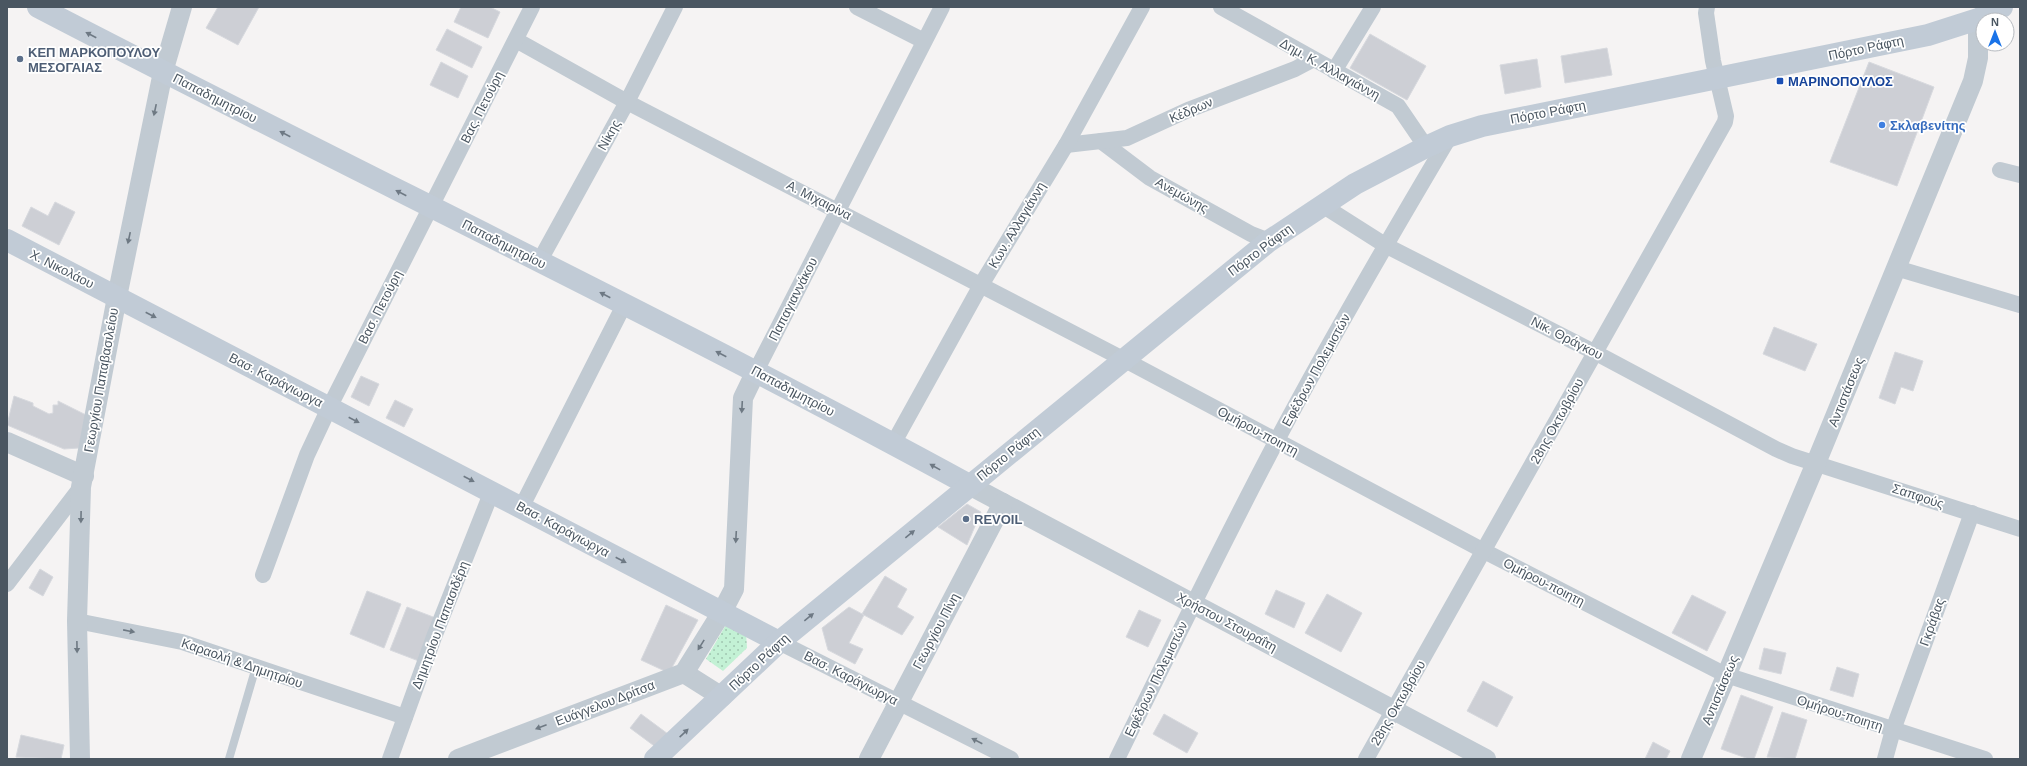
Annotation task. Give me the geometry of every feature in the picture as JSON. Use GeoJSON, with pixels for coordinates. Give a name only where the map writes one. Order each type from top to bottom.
{"type":"FeatureCollection","features":[{"type":"Feature","properties":{"kind":"main road","name":"Παπαδημητρίου"},"geometry":{"type":"LineString","coordinates":[[38,7],[163,72],[756,371],[969,485]]}},
{"type":"Feature","properties":{"kind":"main road","name":"Πόρτο Ράφτη"},"geometry":{"type":"LineString","coordinates":[[1992,12],[2002,7]]}},
{"type":"Feature","properties":{"kind":"main road","name":"Πόρτο Ράφτη"},"geometry":{"type":"LineString","coordinates":[[655,759],[779,642],[969,485],[1269,240],[1355,184],[1450,136],[1496,122],[1718,79],[1928,35],[1975,20]]}},
{"type":"Feature","properties":{"kind":"main road","name":"Χ. Νικολάου"},"geometry":{"type":"LineString","coordinates":[[7,240],[116,297]]}},
{"type":"Feature","properties":{"kind":"main road","name":"Βασ. Καράγιωργα"},"geometry":{"type":"LineString","coordinates":[[116,297],[492,491],[521,508],[779,642]]}},
{"type":"Feature","properties":{"kind":"street","name":"Γεωργίου Παπαβασιλείου"},"geometry":{"type":"LineString","coordinates":[[80,759],[77,622],[82,481],[116,297],[163,72],[182,7]]}},
{"type":"Feature","properties":{"kind":"street","name":"Βας. Πετούρη"},"geometry":{"type":"LineString","coordinates":[[430,207],[532,7]]}},
{"type":"Feature","properties":{"kind":"street","name":"Νίκης"},"geometry":{"type":"LineString","coordinates":[[540,262],[627,102],[675,7]]}},
{"type":"Feature","properties":{"kind":"street"},"geometry":{"type":"LineString","coordinates":[[857,7],[924,41]]}},
{"type":"Feature","properties":{"kind":"street","name":"Παπαγιαννάκου"},"geometry":{"type":"LineString","coordinates":[[722,612],[734,589],[743,398],[837,210],[942,7]]}},
{"type":"Feature","properties":{"kind":"street","name":"Κων. Αλλαγιάννη"},"geometry":{"type":"LineString","coordinates":[[893,444],[981,285],[1066,145],[1142,7]]}},
{"type":"Feature","properties":{"kind":"street","name":"Δημ. Κ. Αλλαγιάννη"},"geometry":{"type":"LineString","coordinates":[[1220,7],[1312,60],[1398,106],[1426,147]]}},
{"type":"Feature","properties":{"kind":"street"},"geometry":{"type":"LineString","coordinates":[[1334,71],[1373,7]]}},
{"type":"Feature","properties":{"kind":"street","name":"28ης Οκτωβρίου"},"geometry":{"type":"LineString","coordinates":[[1366,759],[1725,122],[1726,111],[1708,27],[1706,13],[1707,7]]}},
{"type":"Feature","properties":{"kind":"street","name":"Α. Μιχαιρίνα"},"geometry":{"type":"LineString","coordinates":[[516,40],[627,102],[1124,359]]}},
{"type":"Feature","properties":{"kind":"street","name":"Αντιστάσεως"},"geometry":{"type":"LineString","coordinates":[[1691,759],[1816,463],[1972,81],[1978,58],[1978,52]]}},
{"type":"Feature","properties":{"kind":"street","name":"Κέδρων"},"geometry":{"type":"LineString","coordinates":[[1066,145],[1127,138],[1188,110],[1295,69],[1312,60]]}},
{"type":"Feature","properties":{"kind":"street","name":"Εφέδρων Πολεμιστών"},"geometry":{"type":"LineString","coordinates":[[1116,759],[1193,604],[1277,441],[1385,245],[1450,136]]}},
{"type":"Feature","properties":{"kind":"street","name":"Ανεμώνης"},"geometry":{"type":"LineString","coordinates":[[1101,141],[1150,178],[1250,234],[1269,240]]}},
{"type":"Feature","properties":{"kind":"street"},"geometry":{"type":"LineString","coordinates":[[2000,170],[2020,176]]}},
{"type":"Feature","properties":{"kind":"street","name":"Νικ. Θράγκου"},"geometry":{"type":"LineString","coordinates":[[1322,205],[1385,245],[1596,353],[1776,449],[1792,456],[1816,463]]}},
{"type":"Feature","properties":{"kind":"street","name":"Βασ. Πετούρη"},"geometry":{"type":"LineString","coordinates":[[263,575],[307,455],[430,207]]}},
{"type":"Feature","properties":{"kind":"street"},"geometry":{"type":"LineString","coordinates":[[1896,268],[2020,305]]}},
{"type":"Feature","properties":{"kind":"street"},"geometry":{"type":"LineString","coordinates":[[521,508],[624,305]]}},
{"type":"Feature","properties":{"kind":"street","name":"Ομήρου-ποιητη"},"geometry":{"type":"LineString","coordinates":[[1124,359],[1484,551],[1726,675],[1985,759]]}},
{"type":"Feature","properties":{"kind":"street"},"geometry":{"type":"LineString","coordinates":[[7,442],[82,481],[7,584]]}},
{"type":"Feature","properties":{"kind":"street","name":"Σαπφούς"},"geometry":{"type":"LineString","coordinates":[[1816,463],[2020,529]]}},
{"type":"Feature","properties":{"kind":"street","name":"Χρήστου Στουραΐτη"},"geometry":{"type":"LineString","coordinates":[[969,485],[1486,759]]}},
{"type":"Feature","properties":{"kind":"street","name":"Δημητρίου Παπασιδέρη"},"geometry":{"type":"LineString","coordinates":[[390,759],[434,637],[492,491]]}},
{"type":"Feature","properties":{"kind":"street","name":"Γεωργίου Πίνη"},"geometry":{"type":"LineString","coordinates":[[869,759],[1003,503]]}},
{"type":"Feature","properties":{"kind":"street","name":"Γκράβας"},"geometry":{"type":"LineString","coordinates":[[1885,759],[1893,730],[1972,513]]}},
{"type":"Feature","properties":{"kind":"street"},"geometry":{"type":"LineString","coordinates":[[722,612],[684,673],[722,697]]}},
{"type":"Feature","properties":{"kind":"street","name":"Καραολή & Δημητρίου"},"geometry":{"type":"LineString","coordinates":[[77,622],[182,642],[405,717]]}},
{"type":"Feature","properties":{"kind":"street","name":"Βασ. Καράγιωργα"},"geometry":{"type":"LineString","coordinates":[[779,642],[1011,759]]}},
{"type":"Feature","properties":{"kind":"street","name":"Ευάγγελου Δρίτσα"},"geometry":{"type":"LineString","coordinates":[[458,759],[684,673]]}},
{"type":"Feature","properties":{"kind":"lane"},"geometry":{"type":"LineString","coordinates":[[229,759],[256,667]]}},
{"type":"Feature","properties":{"kind":"green space"},"geometry":{"type":"Polygon","coordinates":[[[727,623],[746,633],[747,648],[723,671],[706,659],[727,623]]]}},
{"type":"Feature","properties":{"kind":"building"},"geometry":{"type":"Polygon","coordinates":[[[218,7],[259,7],[238,45],[206,28],[218,7]]]}},
{"type":"Feature","properties":{"kind":"building"},"geometry":{"type":"Polygon","coordinates":[[[461,7],[490,7],[500,12],[488,38],[454,22],[461,7]]]}},
{"type":"Feature","properties":{"kind":"building"},"geometry":{"type":"Polygon","coordinates":[[[447,29],[482,47],[472,68],[436,50],[447,29]]]}},
{"type":"Feature","properties":{"kind":"building"},"geometry":{"type":"Polygon","coordinates":[[[1370,34],[1426,66],[1407,100],[1350,68],[1370,34]]]}},
{"type":"Feature","properties":{"kind":"building"},"geometry":{"type":"Polygon","coordinates":[[[1607,48],[1612,75],[1565,83],[1561,56],[1607,48]]]}},
{"type":"Feature","properties":{"kind":"building"},"geometry":{"type":"Polygon","coordinates":[[[1537,59],[1541,87],[1505,94],[1500,65],[1537,59]]]}},
{"type":"Feature","properties":{"kind":"building"},"geometry":{"type":"Polygon","coordinates":[[[441,62],[468,76],[458,98],[430,85],[441,62]]]}},
{"type":"Feature","properties":{"kind":"building","name":"Σκλαβενίτης"},"geometry":{"type":"Polygon","coordinates":[[[1869,62],[1934,87],[1897,186],[1830,162],[1869,62]]]}},
{"type":"Feature","properties":{"kind":"building"},"geometry":{"type":"Polygon","coordinates":[[[55,202],[75,212],[59,245],[22,226],[31,207],[48,216],[55,202]]]}},
{"type":"Feature","properties":{"kind":"building"},"geometry":{"type":"Polygon","coordinates":[[[1774,327],[1817,344],[1805,371],[1763,354],[1774,327]]]}},
{"type":"Feature","properties":{"kind":"building"},"geometry":{"type":"Polygon","coordinates":[[[1895,352],[1923,361],[1913,391],[1901,387],[1895,404],[1879,398],[1895,352]]]}},
{"type":"Feature","properties":{"kind":"building"},"geometry":{"type":"Polygon","coordinates":[[[361,376],[379,384],[369,406],[351,397],[361,376]]]}},
{"type":"Feature","properties":{"kind":"building"},"geometry":{"type":"Polygon","coordinates":[[[14,396],[33,403],[33,406],[49,414],[53,413],[53,405],[58,405],[58,401],[86,415],[79,448],[64,449],[7,425],[14,396]]]}},
{"type":"Feature","properties":{"kind":"building"},"geometry":{"type":"Polygon","coordinates":[[[395,400],[413,409],[404,427],[386,418],[395,400]]]}},
{"type":"Feature","properties":{"kind":"building"},"geometry":{"type":"Polygon","coordinates":[[[967,504],[981,512],[967,545],[938,527],[967,504]]]}},
{"type":"Feature","properties":{"kind":"building"},"geometry":{"type":"Polygon","coordinates":[[[40,569],[53,577],[43,596],[29,588],[40,569]]]}},
{"type":"Feature","properties":{"kind":"building"},"geometry":{"type":"Polygon","coordinates":[[[885,576],[907,589],[897,607],[914,617],[902,635],[862,614],[885,576]]]}},
{"type":"Feature","properties":{"kind":"building"},"geometry":{"type":"Polygon","coordinates":[[[1276,590],[1305,603],[1294,628],[1265,614],[1276,590]]]}},
{"type":"Feature","properties":{"kind":"building"},"geometry":{"type":"Polygon","coordinates":[[[367,591],[401,604],[384,648],[350,634],[367,591]]]}},
{"type":"Feature","properties":{"kind":"building"},"geometry":{"type":"Polygon","coordinates":[[[1327,594],[1362,613],[1341,652],[1305,633],[1327,594]]]}},
{"type":"Feature","properties":{"kind":"building"},"geometry":{"type":"Polygon","coordinates":[[[1692,595],[1726,612],[1707,651],[1672,633],[1692,595]]]}},
{"type":"Feature","properties":{"kind":"building"},"geometry":{"type":"Polygon","coordinates":[[[666,605],[698,620],[669,673],[641,660],[666,605]]]}},
{"type":"Feature","properties":{"kind":"building"},"geometry":{"type":"Polygon","coordinates":[[[407,607],[441,620],[424,663],[390,650],[407,607]]]}},
{"type":"Feature","properties":{"kind":"building"},"geometry":{"type":"Polygon","coordinates":[[[849,607],[864,615],[849,643],[863,649],[855,664],[828,650],[822,628],[849,607]]]}},
{"type":"Feature","properties":{"kind":"building"},"geometry":{"type":"Polygon","coordinates":[[[1139,610],[1161,620],[1148,647],[1126,637],[1139,610]]]}},
{"type":"Feature","properties":{"kind":"building"},"geometry":{"type":"Polygon","coordinates":[[[1764,648],[1786,653],[1781,674],[1759,669],[1764,648]]]}},
{"type":"Feature","properties":{"kind":"building"},"geometry":{"type":"Polygon","coordinates":[[[1837,667],[1859,674],[1853,697],[1830,690],[1837,667]]]}},
{"type":"Feature","properties":{"kind":"building"},"geometry":{"type":"Polygon","coordinates":[[[1483,681],[1513,697],[1497,727],[1467,711],[1483,681]]]}},
{"type":"Feature","properties":{"kind":"building"},"geometry":{"type":"Polygon","coordinates":[[[1741,695],[1773,707],[1754,759],[1749,759],[1721,749],[1741,695]]]}},
{"type":"Feature","properties":{"kind":"building"},"geometry":{"type":"Polygon","coordinates":[[[1782,712],[1807,720],[1795,759],[1767,757],[1782,712]]]}},
{"type":"Feature","properties":{"kind":"building"},"geometry":{"type":"Polygon","coordinates":[[[641,714],[668,734],[657,748],[630,728],[641,714]]]}},
{"type":"Feature","properties":{"kind":"building"},"geometry":{"type":"Polygon","coordinates":[[[1164,714],[1198,733],[1187,753],[1153,734],[1164,714]]]}},
{"type":"Feature","properties":{"kind":"building"},"geometry":{"type":"Polygon","coordinates":[[[21,735],[64,745],[61,759],[16,757],[21,735]]]}},
{"type":"Feature","properties":{"kind":"building"},"geometry":{"type":"Polygon","coordinates":[[[1653,742],[1670,751],[1666,759],[1645,759],[1653,742]]]}},
{"type":"Feature","properties":{"kind":"place","name":"ΚΕΠ ΜΑΡΚΟΠΟΥΛΟΥ ΜΕΣΟΓΑΙΑΣ"},"geometry":{"type":"Point","coordinates":[20,59]}},
{"type":"Feature","properties":{"kind":"place","name":"ΜΑΡΙΝΟΠΟΥΛΟΣ"},"geometry":{"type":"Point","coordinates":[1780,81]}},
{"type":"Feature","properties":{"kind":"place","name":"Σκλαβενίτης"},"geometry":{"type":"Point","coordinates":[1882,125]}},
{"type":"Feature","properties":{"kind":"place","name":"REVOIL"},"geometry":{"type":"Point","coordinates":[966,519]}}]}
